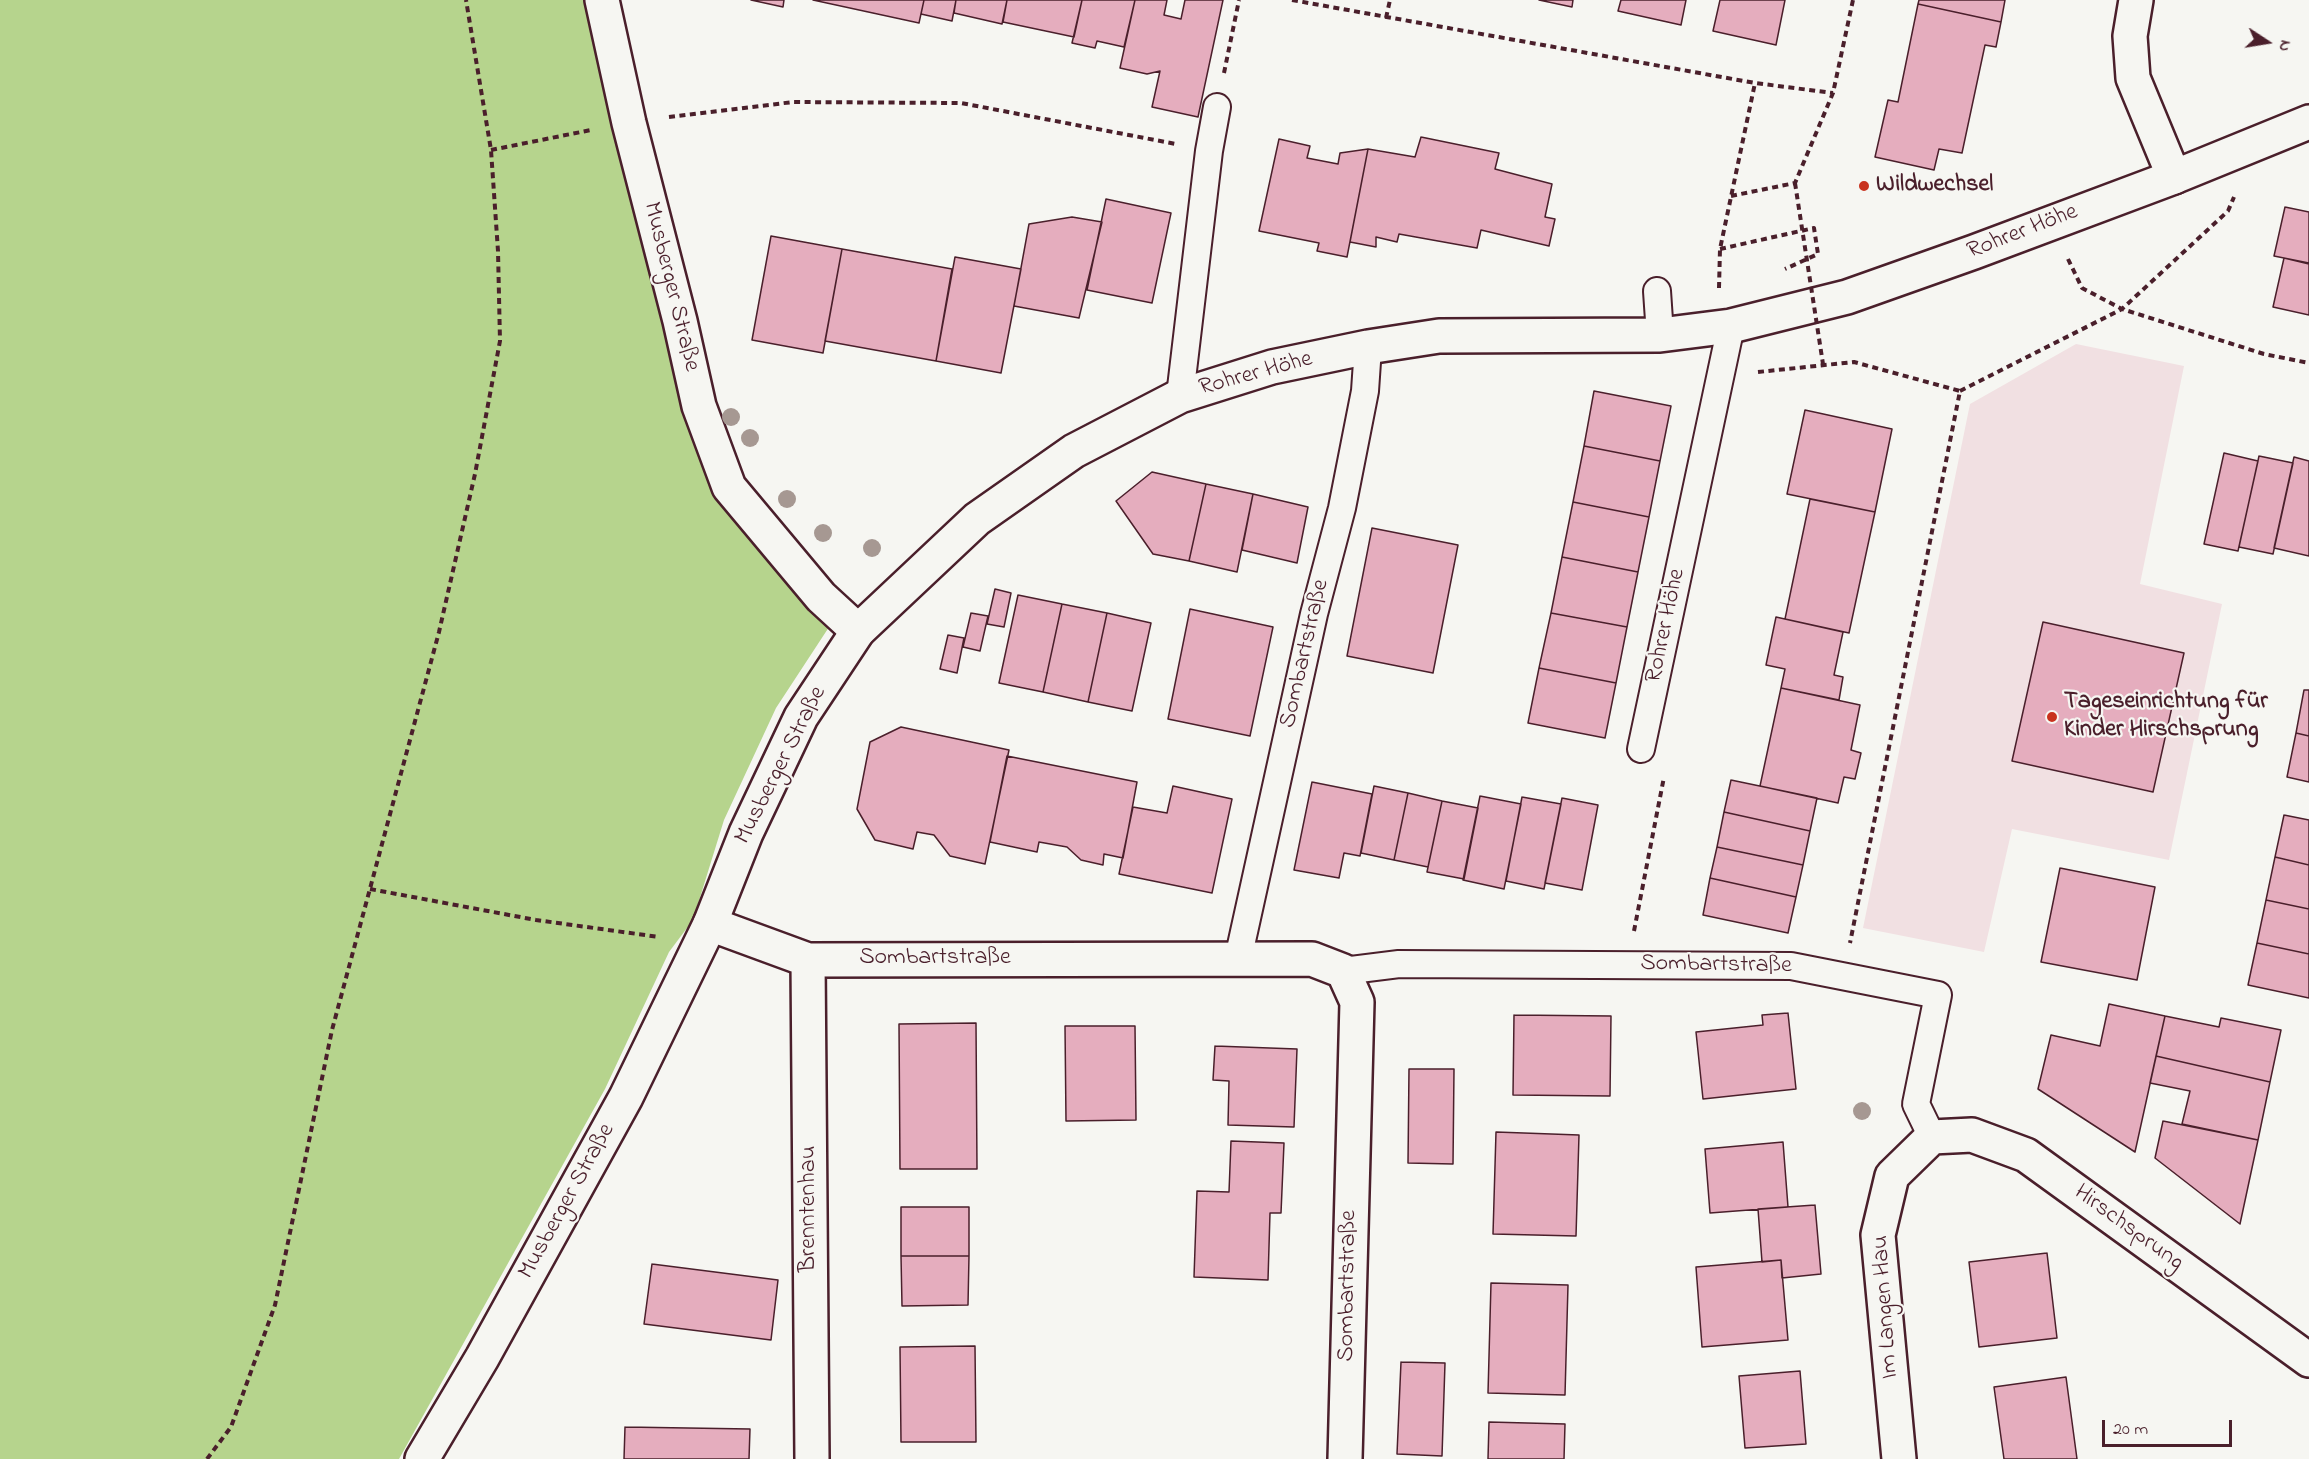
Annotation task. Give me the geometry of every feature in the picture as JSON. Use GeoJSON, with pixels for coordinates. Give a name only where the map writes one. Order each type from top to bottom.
{"type":"FeatureCollection","features":[{"type":"Feature","properties":{"kind":"street","name":"Musberger Straße"},"geometry":{"type":"LineString","coordinates":[[422,1459],[482,1358],[626,1097],[704,934],[746,833],[801,717],[858,631],[820,597],[729,487],[699,406],[680,321],[629,123],[602,0]]}},
{"type":"Feature","properties":{"kind":"street"},"geometry":{"type":"LineString","coordinates":[[2136,0],[2130,36],[2133,78],[2174,177]]}},
{"type":"Feature","properties":{"kind":"street","name":"Rohrer Höhe"},"geometry":{"type":"LineString","coordinates":[[858,631],[977,519],[1074,452],[1180,396],[1272,367],[1368,347],[1439,336],[1660,335],[1724,312],[1847,297],[2174,177],[2309,122]]}},
{"type":"Feature","properties":{"kind":"street","name":"Sombartstraße"},"geometry":{"type":"LineString","coordinates":[[704,934],[808,960],[1312,959],[1343,971],[1357,1002],[1345,1459]]}},
{"type":"Feature","properties":{"kind":"street","name":"Brenntenhau"},"geometry":{"type":"LineString","coordinates":[[808,960],[812,1459]]}},
{"type":"Feature","properties":{"kind":"street","name":"Hirschsprung"},"geometry":{"type":"LineString","coordinates":[[1932,1137],[1972,1134],[2026,1155],[2309,1360]]}},
{"type":"Feature","properties":{"kind":"street","name":"Im Langen Hau"},"geometry":{"type":"LineString","coordinates":[[1899,1459],[1878,1235],[1892,1176],[1932,1137]]}},
{"type":"Feature","properties":{"kind":"lane"},"geometry":{"type":"LineString","coordinates":[[1180,396],[1209,151],[1217,107]]}},
{"type":"Feature","properties":{"kind":"lane"},"geometry":{"type":"LineString","coordinates":[[1657,291],[1660,335]]}},
{"type":"Feature","properties":{"kind":"lane","name":"Rohrer Höhe"},"geometry":{"type":"LineString","coordinates":[[1641,749],[1720,376],[1724,312]]}},
{"type":"Feature","properties":{"kind":"lane","name":"Sombartstraße"},"geometry":{"type":"LineString","coordinates":[[1238,959],[1314,614],[1342,508],[1365,391],[1368,347]]}},
{"type":"Feature","properties":{"kind":"lane","name":"Sombartstraße"},"geometry":{"type":"LineString","coordinates":[[1343,971],[1399,964],[1791,966],[1938,995],[1916,1104],[1932,1137]]}},
{"type":"Feature","properties":{"kind":"path"},"geometry":{"type":"LineString","coordinates":[[207,1459],[231,1428],[275,1305],[332,1030],[439,632],[475,474],[500,341],[498,251],[491,150],[466,0]]}},
{"type":"Feature","properties":{"kind":"path"},"geometry":{"type":"LineString","coordinates":[[1217,107],[1239,0]]}},
{"type":"Feature","properties":{"kind":"path"},"geometry":{"type":"LineString","coordinates":[[1292,0],[1755,83],[1833,93]]}},
{"type":"Feature","properties":{"kind":"path"},"geometry":{"type":"LineString","coordinates":[[1386,18],[1390,0]]}},
{"type":"Feature","properties":{"kind":"path"},"geometry":{"type":"LineString","coordinates":[[1823,364],[1795,183],[1833,93],[1853,0]]}},
{"type":"Feature","properties":{"kind":"path"},"geometry":{"type":"LineString","coordinates":[[1724,312],[1720,249],[1755,83]]}},
{"type":"Feature","properties":{"kind":"path"},"geometry":{"type":"LineString","coordinates":[[491,150],[629,123],[793,102],[961,103],[1209,151]]}},
{"type":"Feature","properties":{"kind":"path"},"geometry":{"type":"LineString","coordinates":[[1720,376],[1854,362],[1960,392],[2122,309],[2228,211],[2253,146]]}},
{"type":"Feature","properties":{"kind":"path"},"geometry":{"type":"LineString","coordinates":[[1731,196],[1795,183]]}},
{"type":"Feature","properties":{"kind":"path"},"geometry":{"type":"LineString","coordinates":[[2050,223],[2082,288],[2122,309],[2264,354],[2309,363]]}},
{"type":"Feature","properties":{"kind":"path"},"geometry":{"type":"LineString","coordinates":[[1720,249],[1814,228],[1818,254],[1778,272]]}},
{"type":"Feature","properties":{"kind":"path"},"geometry":{"type":"LineString","coordinates":[[1844,976],[1960,392]]}},
{"type":"Feature","properties":{"kind":"path"},"geometry":{"type":"LineString","coordinates":[[1628,964],[1668,757],[1641,749]]}},
{"type":"Feature","properties":{"kind":"path"},"geometry":{"type":"LineString","coordinates":[[370,889],[536,920],[608,929],[704,934]]}},
{"type":"Feature","properties":{"kind":"shaded area","name":"Tageseinrichtung für Kinder Hirschsprung"},"geometry":{"type":"Polygon","coordinates":[[[2076,344],[2184,366],[2140,584],[2222,604],[2169,860],[2012,829],[1984,952],[1863,928],[1970,404],[2076,344]]]}},
{"type":"Feature","properties":{"kind":"green space"},"geometry":{"type":"Polygon","coordinates":[[[0,0],[602,0],[699,406],[831,624],[776,708],[724,820],[693,920],[669,952],[605,1089],[399,1459],[0,1459],[0,0]]]}},
{"type":"Feature","properties":{"kind":"building"},"geometry":{"type":"Polygon","coordinates":[[[751,0],[784,0],[783,7],[751,0]]]}},
{"type":"Feature","properties":{"kind":"building"},"geometry":{"type":"Polygon","coordinates":[[[813,0],[924,0],[919,23],[813,0]]]}},
{"type":"Feature","properties":{"kind":"building"},"geometry":{"type":"Polygon","coordinates":[[[924,0],[956,0],[952,21],[921,14],[924,0]]]}},
{"type":"Feature","properties":{"kind":"building"},"geometry":{"type":"Polygon","coordinates":[[[956,0],[1007,0],[1002,24],[954,13],[956,0]]]}},
{"type":"Feature","properties":{"kind":"building"},"geometry":{"type":"Polygon","coordinates":[[[1007,0],[1082,0],[1074,37],[1003,22],[1007,0]]]}},
{"type":"Feature","properties":{"kind":"building"},"geometry":{"type":"Polygon","coordinates":[[[1082,0],[1135,0],[1124,47],[1097,41],[1095,48],[1072,43],[1082,0]]]}},
{"type":"Feature","properties":{"kind":"building"},"geometry":{"type":"Polygon","coordinates":[[[1135,0],[1167,0],[1164,15],[1181,19],[1185,0],[1223,0],[1198,117],[1152,107],[1160,71],[1147,74],[1120,68],[1135,0]]]}},
{"type":"Feature","properties":{"kind":"building"},"geometry":{"type":"Polygon","coordinates":[[[1539,0],[1573,0],[1572,7],[1539,0]]]}},
{"type":"Feature","properties":{"kind":"building"},"geometry":{"type":"Polygon","coordinates":[[[1621,0],[1686,0],[1681,25],[1618,11],[1621,0]]]}},
{"type":"Feature","properties":{"kind":"building"},"geometry":{"type":"Polygon","coordinates":[[[1720,0],[1785,0],[1776,45],[1713,31],[1720,0]]]}},
{"type":"Feature","properties":{"kind":"building"},"geometry":{"type":"Polygon","coordinates":[[[1919,0],[2005,0],[2001,22],[1918,4],[1919,0]]]}},
{"type":"Feature","properties":{"kind":"building"},"geometry":{"type":"Polygon","coordinates":[[[1918,4],[2001,22],[1996,47],[1985,45],[1962,153],[1939,149],[1934,170],[1875,157],[1888,100],[1898,102],[1918,4]]]}},
{"type":"Feature","properties":{"kind":"building"},"geometry":{"type":"Polygon","coordinates":[[[1421,137],[1499,153],[1495,169],[1552,184],[1545,217],[1555,219],[1549,246],[1481,230],[1477,248],[1399,234],[1397,242],[1376,237],[1376,247],[1350,242],[1368,149],[1415,157],[1421,137]]]}},
{"type":"Feature","properties":{"kind":"building"},"geometry":{"type":"Polygon","coordinates":[[[1279,139],[1310,146],[1307,158],[1338,164],[1340,153],[1368,149],[1347,257],[1317,251],[1319,243],[1259,231],[1279,139]]]}},
{"type":"Feature","properties":{"kind":"building"},"geometry":{"type":"Polygon","coordinates":[[[1106,199],[1171,213],[1152,303],[1087,290],[1106,199]]]}},
{"type":"Feature","properties":{"kind":"building"},"geometry":{"type":"Polygon","coordinates":[[[2285,207],[2309,212],[2309,263],[2274,256],[2285,207]]]}},
{"type":"Feature","properties":{"kind":"building"},"geometry":{"type":"Polygon","coordinates":[[[1072,217],[1102,222],[1079,318],[1014,306],[1029,224],[1072,217]]]}},
{"type":"Feature","properties":{"kind":"building"},"geometry":{"type":"Polygon","coordinates":[[[771,236],[842,249],[823,353],[752,340],[771,236]]]}},
{"type":"Feature","properties":{"kind":"building"},"geometry":{"type":"Polygon","coordinates":[[[842,249],[952,269],[936,361],[825,341],[842,249]]]}},
{"type":"Feature","properties":{"kind":"building"},"geometry":{"type":"Polygon","coordinates":[[[955,257],[1021,269],[1001,373],[936,361],[955,257]]]}},
{"type":"Feature","properties":{"kind":"building"},"geometry":{"type":"Polygon","coordinates":[[[2284,258],[2309,264],[2309,315],[2273,307],[2284,258]]]}},
{"type":"Feature","properties":{"kind":"building"},"geometry":{"type":"Polygon","coordinates":[[[1594,391],[1671,406],[1660,461],[1584,446],[1594,391]]]}},
{"type":"Feature","properties":{"kind":"building"},"geometry":{"type":"Polygon","coordinates":[[[1805,410],[1892,429],[1875,512],[1787,494],[1805,410]]]}},
{"type":"Feature","properties":{"kind":"building"},"geometry":{"type":"Polygon","coordinates":[[[1584,446],[1660,461],[1649,517],[1573,502],[1584,446]]]}},
{"type":"Feature","properties":{"kind":"building"},"geometry":{"type":"Polygon","coordinates":[[[2224,453],[2258,461],[2238,551],[2204,544],[2224,453]]]}},
{"type":"Feature","properties":{"kind":"building"},"geometry":{"type":"Polygon","coordinates":[[[2259,456],[2293,463],[2273,554],[2239,547],[2259,456]]]}},
{"type":"Feature","properties":{"kind":"building"},"geometry":{"type":"Polygon","coordinates":[[[2294,457],[2309,461],[2309,556],[2274,548],[2294,457]]]}},
{"type":"Feature","properties":{"kind":"building"},"geometry":{"type":"Polygon","coordinates":[[[1152,472],[1206,484],[1189,561],[1153,554],[1116,501],[1152,472]]]}},
{"type":"Feature","properties":{"kind":"building"},"geometry":{"type":"Polygon","coordinates":[[[1206,484],[1253,494],[1237,572],[1189,561],[1206,484]]]}},
{"type":"Feature","properties":{"kind":"building"},"geometry":{"type":"Polygon","coordinates":[[[1253,494],[1308,507],[1297,563],[1242,550],[1253,494]]]}},
{"type":"Feature","properties":{"kind":"building"},"geometry":{"type":"Polygon","coordinates":[[[1810,499],[1875,512],[1849,633],[1785,619],[1810,499]]]}},
{"type":"Feature","properties":{"kind":"building"},"geometry":{"type":"Polygon","coordinates":[[[1573,502],[1649,517],[1638,572],[1562,557],[1573,502]]]}},
{"type":"Feature","properties":{"kind":"building"},"geometry":{"type":"Polygon","coordinates":[[[1372,528],[1458,545],[1433,673],[1347,656],[1372,528]]]}},
{"type":"Feature","properties":{"kind":"building"},"geometry":{"type":"Polygon","coordinates":[[[1562,557],[1638,572],[1627,627],[1551,613],[1562,557]]]}},
{"type":"Feature","properties":{"kind":"building"},"geometry":{"type":"Polygon","coordinates":[[[995,589],[1011,593],[1004,627],[987,624],[995,589]]]}},
{"type":"Feature","properties":{"kind":"building"},"geometry":{"type":"Polygon","coordinates":[[[1018,595],[1062,604],[1043,692],[999,683],[1018,595]]]}},
{"type":"Feature","properties":{"kind":"building"},"geometry":{"type":"Polygon","coordinates":[[[1062,604],[1107,613],[1088,702],[1043,692],[1062,604]]]}},
{"type":"Feature","properties":{"kind":"building"},"geometry":{"type":"Polygon","coordinates":[[[1190,609],[1273,627],[1250,736],[1168,719],[1190,609]]]}},
{"type":"Feature","properties":{"kind":"building"},"geometry":{"type":"Polygon","coordinates":[[[971,613],[988,616],[980,651],[963,647],[971,613]]]}},
{"type":"Feature","properties":{"kind":"building"},"geometry":{"type":"Polygon","coordinates":[[[1107,613],[1151,623],[1132,711],[1088,702],[1107,613]]]}},
{"type":"Feature","properties":{"kind":"building"},"geometry":{"type":"Polygon","coordinates":[[[1551,613],[1627,627],[1616,683],[1539,668],[1551,613]]]}},
{"type":"Feature","properties":{"kind":"building"},"geometry":{"type":"Polygon","coordinates":[[[1776,617],[1843,632],[1834,675],[1843,677],[1839,700],[1781,688],[1785,669],[1766,665],[1776,617]]]}},
{"type":"Feature","properties":{"kind":"building"},"geometry":{"type":"Polygon","coordinates":[[[2043,622],[2184,653],[2153,792],[2012,761],[2043,622]]]}},
{"type":"Feature","properties":{"kind":"building"},"geometry":{"type":"Polygon","coordinates":[[[948,635],[964,638],[957,673],[940,669],[948,635]]]}},
{"type":"Feature","properties":{"kind":"building"},"geometry":{"type":"Polygon","coordinates":[[[1539,668],[1616,683],[1605,738],[1528,723],[1539,668]]]}},
{"type":"Feature","properties":{"kind":"building"},"geometry":{"type":"Polygon","coordinates":[[[1781,688],[1860,705],[1851,750],[1861,753],[1855,779],[1844,777],[1838,803],[1760,786],[1781,688]]]}},
{"type":"Feature","properties":{"kind":"building"},"geometry":{"type":"Polygon","coordinates":[[[2304,690],[2309,690],[2309,736],[2296,733],[2304,690]]]}},
{"type":"Feature","properties":{"kind":"building"},"geometry":{"type":"Polygon","coordinates":[[[901,727],[1009,750],[985,864],[950,856],[934,835],[917,832],[913,849],[875,840],[857,809],[870,742],[901,727]]]}},
{"type":"Feature","properties":{"kind":"building"},"geometry":{"type":"Polygon","coordinates":[[[2296,733],[2309,736],[2309,782],[2287,777],[2296,733]]]}},
{"type":"Feature","properties":{"kind":"building"},"geometry":{"type":"Polygon","coordinates":[[[1007,756],[1137,782],[1123,858],[1104,854],[1103,865],[1081,860],[1067,847],[1039,842],[1037,852],[990,842],[1007,756]]]}},
{"type":"Feature","properties":{"kind":"building"},"geometry":{"type":"Polygon","coordinates":[[[1731,780],[1817,798],[1810,831],[1724,812],[1731,780]]]}},
{"type":"Feature","properties":{"kind":"building"},"geometry":{"type":"Polygon","coordinates":[[[1312,782],[1372,794],[1360,856],[1344,853],[1339,878],[1294,870],[1312,782]]]}},
{"type":"Feature","properties":{"kind":"building"},"geometry":{"type":"Polygon","coordinates":[[[1173,786],[1232,799],[1212,893],[1119,874],[1133,807],[1167,813],[1173,786]]]}},
{"type":"Feature","properties":{"kind":"building"},"geometry":{"type":"Polygon","coordinates":[[[1374,786],[1408,793],[1394,860],[1361,853],[1374,786]]]}},
{"type":"Feature","properties":{"kind":"building"},"geometry":{"type":"Polygon","coordinates":[[[1408,793],[1442,801],[1428,867],[1394,860],[1408,793]]]}},
{"type":"Feature","properties":{"kind":"building"},"geometry":{"type":"Polygon","coordinates":[[[1480,796],[1521,804],[1504,889],[1463,880],[1480,796]]]}},
{"type":"Feature","properties":{"kind":"building"},"geometry":{"type":"Polygon","coordinates":[[[1522,797],[1561,804],[1544,889],[1506,881],[1522,797]]]}},
{"type":"Feature","properties":{"kind":"building"},"geometry":{"type":"Polygon","coordinates":[[[1562,798],[1598,805],[1582,890],[1545,883],[1562,798]]]}},
{"type":"Feature","properties":{"kind":"building"},"geometry":{"type":"Polygon","coordinates":[[[1442,801],[1478,808],[1464,879],[1427,872],[1442,801]]]}},
{"type":"Feature","properties":{"kind":"building"},"geometry":{"type":"Polygon","coordinates":[[[1724,812],[1810,831],[1803,865],[1717,847],[1724,812]]]}},
{"type":"Feature","properties":{"kind":"building"},"geometry":{"type":"Polygon","coordinates":[[[2284,815],[2309,820],[2309,865],[2275,857],[2284,815]]]}},
{"type":"Feature","properties":{"kind":"building"},"geometry":{"type":"Polygon","coordinates":[[[1717,847],[1803,865],[1796,897],[1710,878],[1717,847]]]}},
{"type":"Feature","properties":{"kind":"building"},"geometry":{"type":"Polygon","coordinates":[[[2275,857],[2309,865],[2309,909],[2266,900],[2275,857]]]}},
{"type":"Feature","properties":{"kind":"building"},"geometry":{"type":"Polygon","coordinates":[[[2060,868],[2155,887],[2137,980],[2041,962],[2060,868]]]}},
{"type":"Feature","properties":{"kind":"building"},"geometry":{"type":"Polygon","coordinates":[[[1710,878],[1796,897],[1788,933],[1703,915],[1710,878]]]}},
{"type":"Feature","properties":{"kind":"building"},"geometry":{"type":"Polygon","coordinates":[[[2266,900],[2309,909],[2309,954],[2257,943],[2266,900]]]}},
{"type":"Feature","properties":{"kind":"building"},"geometry":{"type":"Polygon","coordinates":[[[2257,943],[2309,954],[2309,998],[2248,985],[2257,943]]]}},
{"type":"Feature","properties":{"kind":"building"},"geometry":{"type":"Polygon","coordinates":[[[2109,1004],[2165,1016],[2135,1152],[2038,1089],[2051,1035],[2100,1046],[2109,1004]]]}},
{"type":"Feature","properties":{"kind":"building"},"geometry":{"type":"Polygon","coordinates":[[[1788,1013],[1796,1089],[1703,1099],[1696,1032],[1763,1025],[1762,1015],[1788,1013]]]}},
{"type":"Feature","properties":{"kind":"building"},"geometry":{"type":"Polygon","coordinates":[[[1514,1015],[1611,1016],[1610,1096],[1513,1095],[1514,1015]]]}},
{"type":"Feature","properties":{"kind":"building"},"geometry":{"type":"Polygon","coordinates":[[[2165,1016],[2219,1027],[2221,1018],[2281,1030],[2270,1082],[2156,1056],[2165,1016]]]}},
{"type":"Feature","properties":{"kind":"building"},"geometry":{"type":"Polygon","coordinates":[[[976,1023],[977,1169],[900,1169],[899,1024],[976,1023]]]}},
{"type":"Feature","properties":{"kind":"building"},"geometry":{"type":"Polygon","coordinates":[[[1065,1026],[1135,1026],[1136,1120],[1066,1121],[1065,1026]]]}},
{"type":"Feature","properties":{"kind":"building"},"geometry":{"type":"Polygon","coordinates":[[[1215,1046],[1297,1049],[1294,1127],[1228,1125],[1229,1081],[1213,1080],[1215,1046]]]}},
{"type":"Feature","properties":{"kind":"building"},"geometry":{"type":"Polygon","coordinates":[[[2156,1056],[2270,1082],[2258,1140],[2182,1124],[2190,1091],[2150,1083],[2156,1056]]]}},
{"type":"Feature","properties":{"kind":"building"},"geometry":{"type":"Polygon","coordinates":[[[1409,1069],[1454,1069],[1453,1164],[1408,1163],[1409,1069]]]}},
{"type":"Feature","properties":{"kind":"building"},"geometry":{"type":"Polygon","coordinates":[[[2163,1121],[2258,1140],[2240,1224],[2155,1158],[2163,1121]]]}},
{"type":"Feature","properties":{"kind":"building"},"geometry":{"type":"Polygon","coordinates":[[[1496,1132],[1579,1135],[1576,1236],[1493,1234],[1496,1132]]]}},
{"type":"Feature","properties":{"kind":"building"},"geometry":{"type":"Polygon","coordinates":[[[1231,1141],[1284,1143],[1281,1213],[1270,1213],[1268,1280],[1194,1277],[1197,1191],[1229,1192],[1231,1141]]]}},
{"type":"Feature","properties":{"kind":"building"},"geometry":{"type":"Polygon","coordinates":[[[1783,1142],[1788,1207],[1710,1213],[1705,1149],[1783,1142]]]}},
{"type":"Feature","properties":{"kind":"building"},"geometry":{"type":"Polygon","coordinates":[[[1815,1205],[1821,1274],[1782,1278],[1781,1260],[1762,1262],[1758,1209],[1815,1205]]]}},
{"type":"Feature","properties":{"kind":"building"},"geometry":{"type":"Polygon","coordinates":[[[901,1207],[969,1207],[969,1256],[901,1256],[901,1207]]]}},
{"type":"Feature","properties":{"kind":"building"},"geometry":{"type":"Polygon","coordinates":[[[2047,1253],[2057,1338],[1979,1347],[1969,1262],[2047,1253]]]}},
{"type":"Feature","properties":{"kind":"building"},"geometry":{"type":"Polygon","coordinates":[[[901,1256],[969,1256],[968,1305],[902,1306],[901,1256]]]}},
{"type":"Feature","properties":{"kind":"building"},"geometry":{"type":"Polygon","coordinates":[[[1781,1260],[1788,1340],[1702,1347],[1696,1267],[1781,1260]]]}},
{"type":"Feature","properties":{"kind":"building"},"geometry":{"type":"Polygon","coordinates":[[[652,1264],[778,1280],[771,1340],[644,1324],[652,1264]]]}},
{"type":"Feature","properties":{"kind":"building"},"geometry":{"type":"Polygon","coordinates":[[[1491,1283],[1568,1285],[1565,1395],[1488,1393],[1491,1283]]]}},
{"type":"Feature","properties":{"kind":"building"},"geometry":{"type":"Polygon","coordinates":[[[975,1346],[976,1442],[901,1442],[900,1347],[975,1346]]]}},
{"type":"Feature","properties":{"kind":"building"},"geometry":{"type":"Polygon","coordinates":[[[1401,1362],[1445,1363],[1442,1456],[1397,1454],[1401,1362]]]}},
{"type":"Feature","properties":{"kind":"building"},"geometry":{"type":"Polygon","coordinates":[[[1800,1371],[1806,1444],[1745,1448],[1739,1376],[1800,1371]]]}},
{"type":"Feature","properties":{"kind":"building"},"geometry":{"type":"Polygon","coordinates":[[[2066,1377],[2077,1459],[2004,1459],[1994,1387],[2066,1377]]]}},
{"type":"Feature","properties":{"kind":"building"},"geometry":{"type":"Polygon","coordinates":[[[1489,1422],[1565,1424],[1564,1459],[1488,1459],[1489,1422]]]}},
{"type":"Feature","properties":{"kind":"building"},"geometry":{"type":"Polygon","coordinates":[[[625,1427],[750,1429],[749,1459],[624,1459],[625,1427]]]}},
{"type":"Feature","properties":{"kind":"place","name":"Wildwechsel"},"geometry":{"type":"Point","coordinates":[1864,186]}},
{"type":"Feature","properties":{"kind":"place","name":"Tageseinrichtung für Kinder Hirschsprung"},"geometry":{"type":"Point","coordinates":[2052,717]}}]}
